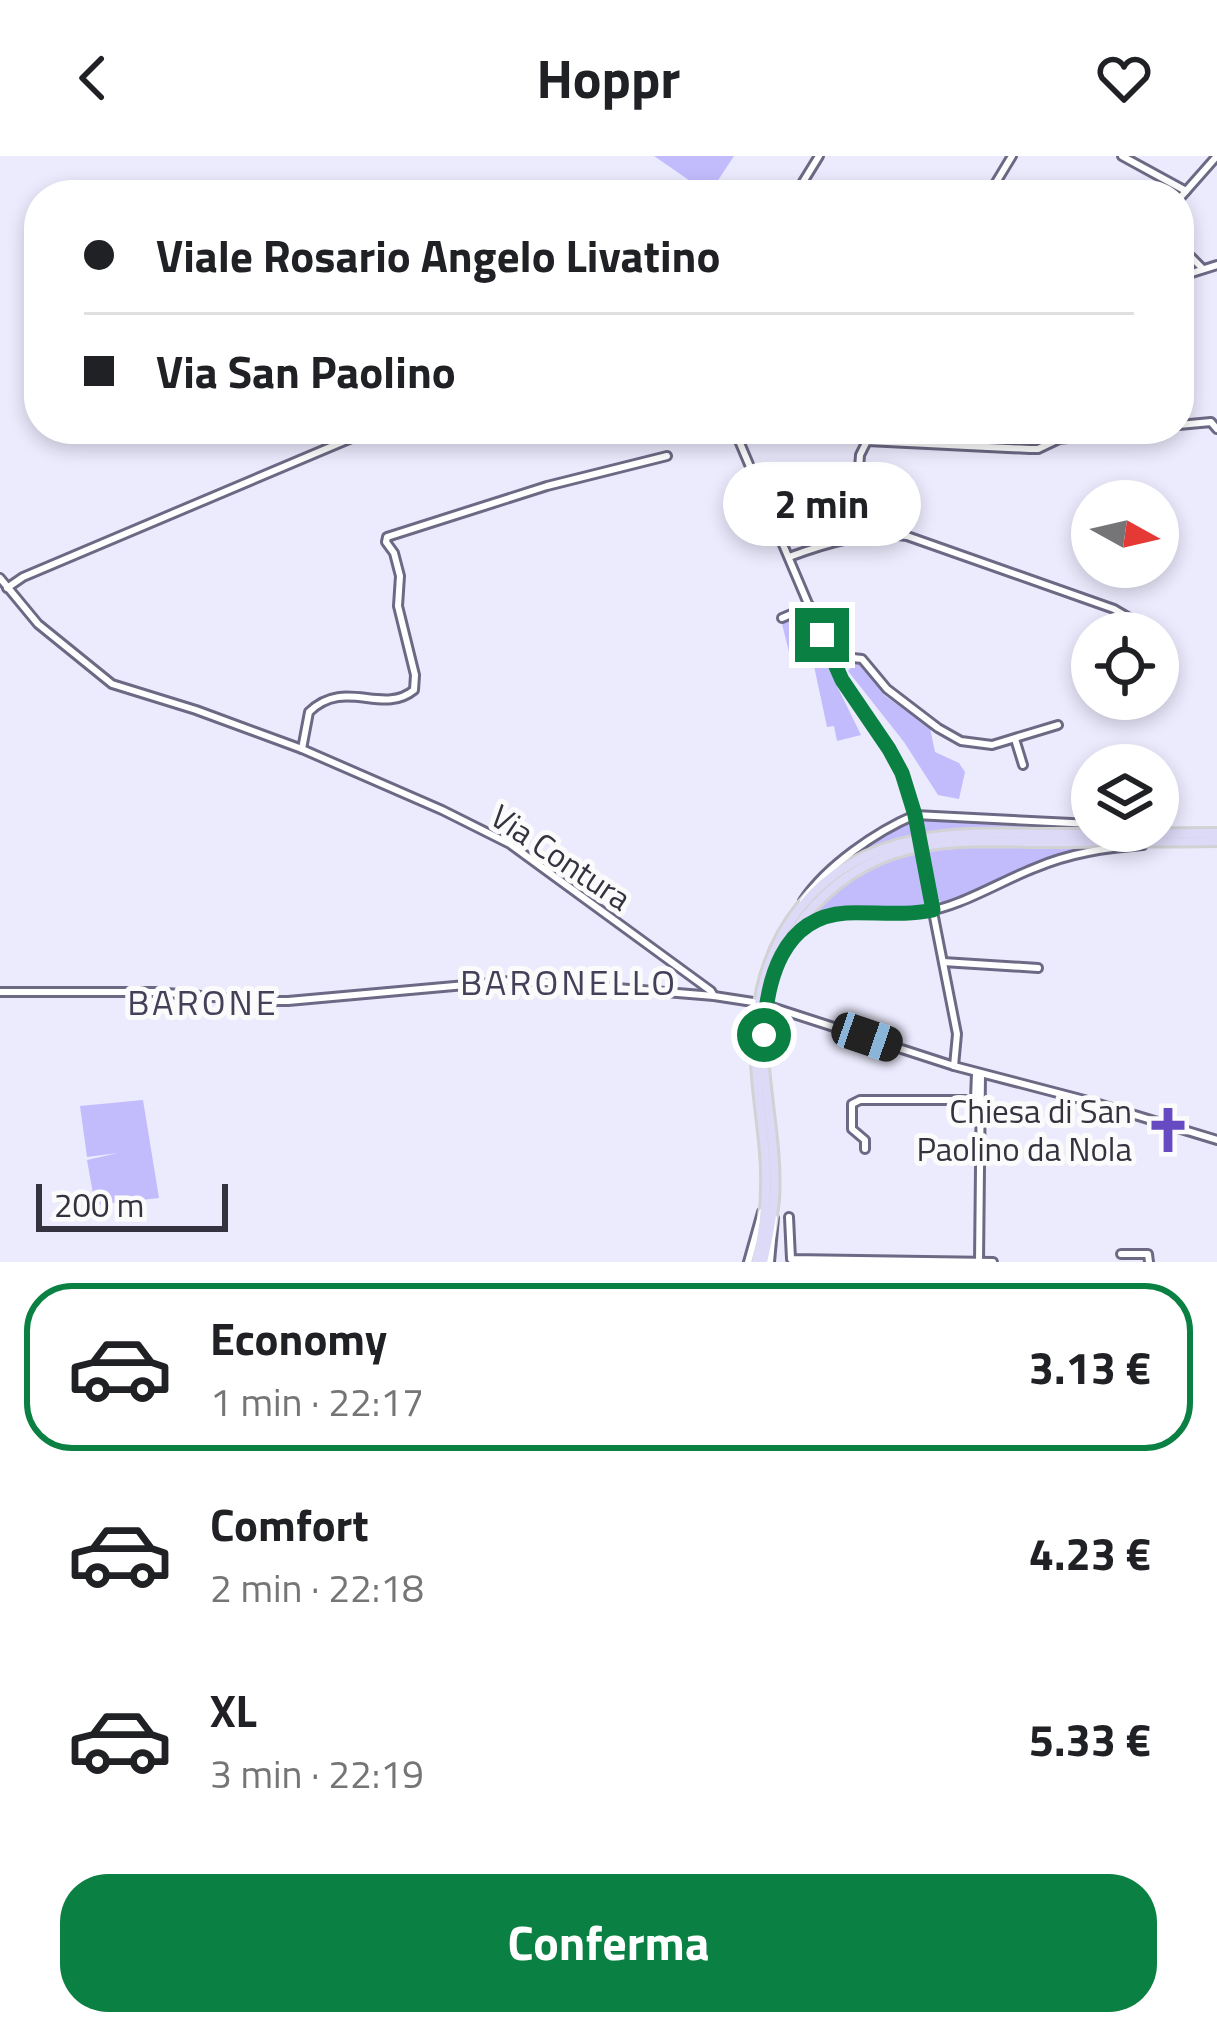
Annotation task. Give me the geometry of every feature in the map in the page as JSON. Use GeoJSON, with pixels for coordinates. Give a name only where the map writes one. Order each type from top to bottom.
{"type":"FeatureCollection","features":[{"type":"Feature","properties":{"kind":"main road"},"geometry":{"type":"LineString","coordinates":[[770,1197],[755,1052],[757,1015],[770,954],[794,914],[819,889],[856,862],[918,839],[1016,834],[1217,837]]}},
{"type":"Feature","properties":{"kind":"main road"},"geometry":{"type":"LineString","coordinates":[[759,1262],[770,1197],[764,1035],[768,994],[779,957],[801,920],[824,895],[873,862],[919,847],[1184,837]]}},
{"type":"Feature","properties":{"kind":"street"},"geometry":{"type":"LineString","coordinates":[[1122,156],[1167,180]]}},
{"type":"Feature","properties":{"kind":"street"},"geometry":{"type":"LineString","coordinates":[[1194,181],[1217,157]]}},
{"type":"Feature","properties":{"kind":"street"},"geometry":{"type":"LineString","coordinates":[[1194,260],[1203,269]]}},
{"type":"Feature","properties":{"kind":"street"},"geometry":{"type":"LineString","coordinates":[[1194,272],[1217,265]]}},
{"type":"Feature","properties":{"kind":"street"},"geometry":{"type":"LineString","coordinates":[[8,587],[338,444]]}},
{"type":"Feature","properties":{"kind":"street"},"geometry":{"type":"LineString","coordinates":[[740,444],[834,664],[902,773],[916,820],[957,1034],[954,1066]]}},
{"type":"Feature","properties":{"kind":"street"},"geometry":{"type":"LineString","coordinates":[[855,525],[860,455],[866,444]]}},
{"type":"Feature","properties":{"kind":"street"},"geometry":{"type":"LineString","coordinates":[[931,444],[1038,449],[1048,444]]}},
{"type":"Feature","properties":{"kind":"street"},"geometry":{"type":"LineString","coordinates":[[302,749],[307,717],[321,701],[334,696],[399,699],[416,686],[398,606],[400,576],[387,537],[547,486],[667,456]]}},
{"type":"Feature","properties":{"kind":"street"},"geometry":{"type":"LineString","coordinates":[[789,557],[854,537],[907,536],[1119,612]]}},
{"type":"Feature","properties":{"kind":"street","name":"Via Contura"},"geometry":{"type":"LineString","coordinates":[[0,578],[38,624],[112,684],[302,749],[510,844],[714,996]]}},
{"type":"Feature","properties":{"kind":"street"},"geometry":{"type":"LineString","coordinates":[[782,617],[809,606]]}},
{"type":"Feature","properties":{"kind":"street"},"geometry":{"type":"LineString","coordinates":[[834,664],[862,659],[887,689],[962,742],[981,746],[1058,725]]}},
{"type":"Feature","properties":{"kind":"street"},"geometry":{"type":"LineString","coordinates":[[1016,739],[1023,765]]}},
{"type":"Feature","properties":{"kind":"street"},"geometry":{"type":"LineString","coordinates":[[794,914],[821,877],[897,822],[1071,824]]}},
{"type":"Feature","properties":{"kind":"street"},"geometry":{"type":"LineString","coordinates":[[1179,836],[1184,837]]}},
{"type":"Feature","properties":{"kind":"street"},"geometry":{"type":"LineString","coordinates":[[779,957],[799,932],[820,917],[933,910],[1079,853],[1184,837]]}},
{"type":"Feature","properties":{"kind":"street"},"geometry":{"type":"LineString","coordinates":[[943,962],[1038,968]]}},
{"type":"Feature","properties":{"kind":"street"},"geometry":{"type":"LineString","coordinates":[[0,992],[156,992],[260,1001],[520,980],[753,1002]]}},
{"type":"Feature","properties":{"kind":"street"},"geometry":{"type":"LineString","coordinates":[[772,1007],[978,1074],[1217,1140]]}},
{"type":"Feature","properties":{"kind":"street"},"geometry":{"type":"LineString","coordinates":[[978,1074],[979,1262]]}},
{"type":"Feature","properties":{"kind":"street"},"geometry":{"type":"LineString","coordinates":[[865,1149],[865,1140],[852,1129],[852,1104],[860,1100],[978,1100]]}},
{"type":"Feature","properties":{"kind":"street"},"geometry":{"type":"LineString","coordinates":[[759,1262],[770,1197]]}},
{"type":"Feature","properties":{"kind":"street"},"geometry":{"type":"LineString","coordinates":[[789,1217],[791,1261],[993,1262]]}},
{"type":"Feature","properties":{"kind":"street"},"geometry":{"type":"LineString","coordinates":[[1121,1253],[1148,1254],[1149,1262]]}},
{"type":"Feature","properties":{"kind":"shaded area"},"geometry":{"type":"Polygon","coordinates":[[[654,156],[734,156],[718,180],[689,180],[654,156]]]}},
{"type":"Feature","properties":{"kind":"shaded area"},"geometry":{"type":"Polygon","coordinates":[[[794,617],[806,646],[816,643],[861,735],[837,741],[834,726],[827,727],[811,652],[790,656],[782,624],[794,617]]]}},
{"type":"Feature","properties":{"kind":"shaded area"},"geometry":{"type":"Polygon","coordinates":[[[855,663],[864,665],[884,695],[930,728],[935,752],[959,763],[965,772],[959,799],[938,795],[904,742],[848,671],[855,663]]]}},
{"type":"Feature","properties":{"kind":"shaded area"},"geometry":{"type":"Polygon","coordinates":[[[929,818],[1071,829],[917,835],[869,851],[832,871],[896,826],[929,818]]]}},
{"type":"Feature","properties":{"kind":"shaded area"},"geometry":{"type":"Polygon","coordinates":[[[1071,847],[1072,852],[943,903],[937,900],[931,866],[919,866],[926,906],[812,915],[836,893],[882,865],[957,849],[1071,847]]]}},
{"type":"Feature","properties":{"kind":"shaded area"},"geometry":{"type":"Polygon","coordinates":[[[143,1100],[159,1198],[95,1205],[87,1160],[118,1153],[87,1157],[80,1106],[143,1100]]]}},
{"type":"Feature","properties":{"kind":"place","name":"Chiesa di San Paolino da Nola"},"geometry":{"type":"Point","coordinates":[1168,1130]}},
{"type":"Feature","properties":{"kind":"district","name":"BARONELLO"},"geometry":{"type":"Point","coordinates":[569,981]}},
{"type":"Feature","properties":{"kind":"district","name":"BARONE"},"geometry":{"type":"Point","coordinates":[203,1001]}},
{"type":"Feature","properties":{"kind":"route"},"geometry":{"type":"LineString","coordinates":[[764,1035],[768,994],[779,957],[807,925],[820,917],[842,914],[933,910],[902,773],[850,694],[822,635]]}}]}
